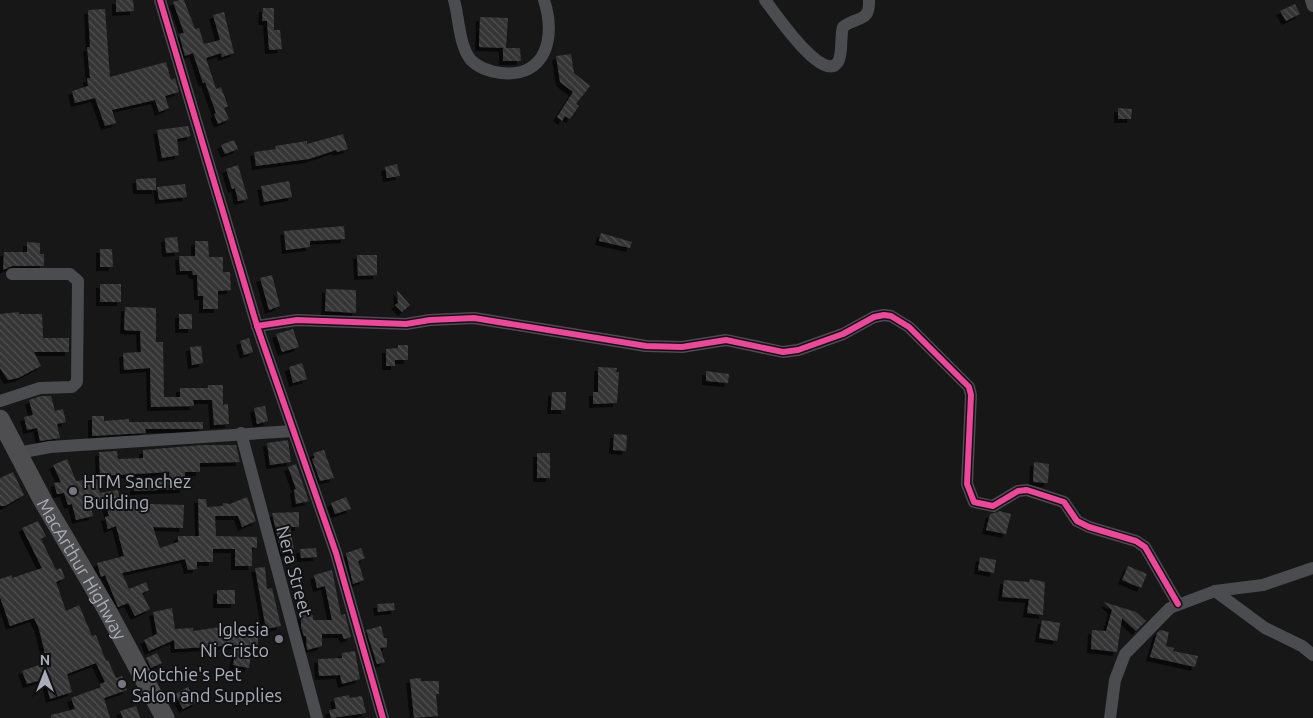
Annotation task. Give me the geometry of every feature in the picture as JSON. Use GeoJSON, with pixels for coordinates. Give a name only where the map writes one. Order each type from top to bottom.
{"type":"FeatureCollection","features":[{"type":"Feature","properties":{"kind":"highway","name":"MacArthur Highway"},"geometry":{"type":"LineString","coordinates":[[0,419],[42,501],[107,610],[165,718]]}},
{"type":"Feature","properties":{"kind":"street"},"geometry":{"type":"LineString","coordinates":[[160,0],[257,326],[336,553],[382,718]]}},
{"type":"Feature","properties":{"kind":"street"},"geometry":{"type":"LineString","coordinates":[[454,0],[463,44],[470,59],[482,68],[496,73],[514,75],[530,70],[540,62],[550,32],[550,17],[544,0]]}},
{"type":"Feature","properties":{"kind":"street"},"geometry":{"type":"LineString","coordinates":[[764,0],[804,50],[819,64],[826,66],[834,65],[838,62],[842,27],[867,15],[869,10],[868,0]]}},
{"type":"Feature","properties":{"kind":"street"},"geometry":{"type":"LineString","coordinates":[[1311,0],[1313,6]]}},
{"type":"Feature","properties":{"kind":"street"},"geometry":{"type":"LineString","coordinates":[[0,401],[40,388],[72,387],[77,382],[78,280],[70,274],[12,274]]}},
{"type":"Feature","properties":{"kind":"street"},"geometry":{"type":"LineString","coordinates":[[257,326],[297,320],[406,324],[430,320],[474,318],[646,346],[682,346],[726,340],[783,352],[798,350],[844,334],[874,317],[891,316],[909,327],[969,387],[971,395],[967,484],[974,502],[993,506],[1018,491],[1027,490],[1064,502],[1077,521],[1136,541],[1145,547],[1178,604]]}},
{"type":"Feature","properties":{"kind":"street"},"geometry":{"type":"LineString","coordinates":[[18,453],[50,447],[293,431]]}},
{"type":"Feature","properties":{"kind":"street","name":"Nera Street"},"geometry":{"type":"LineString","coordinates":[[241,433],[317,718]]}},
{"type":"Feature","properties":{"kind":"street"},"geometry":{"type":"LineString","coordinates":[[1110,718],[1115,680],[1126,654],[1162,614],[1178,604],[1215,591],[1263,585],[1313,568]]}},
{"type":"Feature","properties":{"kind":"street"},"geometry":{"type":"LineString","coordinates":[[1215,591],[1265,628],[1302,646],[1313,655]]}},
{"type":"Feature","properties":{"kind":"building"},"geometry":{"type":"Polygon","coordinates":[[[116,0],[133,0],[134,11],[116,12],[116,0]]]}},
{"type":"Feature","properties":{"kind":"building"},"geometry":{"type":"Polygon","coordinates":[[[184,0],[195,29],[199,28],[204,44],[220,40],[213,15],[224,12],[234,53],[222,57],[221,53],[206,58],[216,89],[221,87],[228,106],[224,108],[229,119],[218,124],[214,114],[216,113],[193,53],[185,56],[179,34],[184,33],[173,2],[184,0]]]}},
{"type":"Feature","properties":{"kind":"building"},"geometry":{"type":"Polygon","coordinates":[[[1295,4],[1300,14],[1286,21],[1280,11],[1295,4]]]}},
{"type":"Feature","properties":{"kind":"building"},"geometry":{"type":"Polygon","coordinates":[[[263,8],[274,8],[274,30],[280,30],[282,49],[269,50],[267,21],[262,21],[263,8]]]}},
{"type":"Feature","properties":{"kind":"building"},"geometry":{"type":"Polygon","coordinates":[[[105,9],[110,77],[166,62],[171,80],[175,78],[179,92],[165,96],[169,108],[159,112],[155,100],[112,110],[116,123],[105,126],[95,98],[75,103],[72,91],[88,86],[87,78],[90,78],[87,47],[90,47],[88,10],[105,9]]]}},
{"type":"Feature","properties":{"kind":"building"},"geometry":{"type":"Polygon","coordinates":[[[480,17],[508,18],[506,48],[479,47],[480,17]]]}},
{"type":"Feature","properties":{"kind":"building"},"geometry":{"type":"Polygon","coordinates":[[[503,48],[520,48],[521,61],[503,61],[503,48]]]}},
{"type":"Feature","properties":{"kind":"building"},"geometry":{"type":"Polygon","coordinates":[[[571,54],[574,73],[590,86],[576,104],[579,106],[570,119],[565,116],[562,121],[557,117],[573,92],[560,82],[556,56],[571,54]]]}},
{"type":"Feature","properties":{"kind":"building"},"geometry":{"type":"Polygon","coordinates":[[[1118,108],[1132,109],[1131,119],[1118,119],[1118,108]]]}},
{"type":"Feature","properties":{"kind":"building"},"geometry":{"type":"Polygon","coordinates":[[[188,126],[191,136],[177,139],[179,155],[162,158],[157,130],[188,126]]]}},
{"type":"Feature","properties":{"kind":"building"},"geometry":{"type":"Polygon","coordinates":[[[343,134],[348,149],[337,152],[336,150],[309,159],[256,166],[254,152],[276,149],[275,146],[307,141],[307,144],[343,134]]]}},
{"type":"Feature","properties":{"kind":"building"},"geometry":{"type":"Polygon","coordinates":[[[234,140],[238,149],[225,154],[221,145],[234,140]]]}},
{"type":"Feature","properties":{"kind":"building"},"geometry":{"type":"Polygon","coordinates":[[[397,164],[400,176],[387,178],[385,167],[397,164]]]}},
{"type":"Feature","properties":{"kind":"building"},"geometry":{"type":"Polygon","coordinates":[[[238,165],[248,199],[238,201],[235,188],[232,189],[226,169],[238,165]]]}},
{"type":"Feature","properties":{"kind":"building"},"geometry":{"type":"Polygon","coordinates":[[[156,178],[156,190],[137,190],[136,179],[156,178]]]}},
{"type":"Feature","properties":{"kind":"building"},"geometry":{"type":"Polygon","coordinates":[[[289,181],[292,197],[264,202],[261,186],[289,181]]]}},
{"type":"Feature","properties":{"kind":"building"},"geometry":{"type":"Polygon","coordinates":[[[185,184],[187,197],[159,200],[157,187],[185,184]]]}},
{"type":"Feature","properties":{"kind":"building"},"geometry":{"type":"Polygon","coordinates":[[[344,226],[345,239],[310,241],[310,247],[286,250],[284,231],[344,226]]]}},
{"type":"Feature","properties":{"kind":"building"},"geometry":{"type":"Polygon","coordinates":[[[601,233],[632,242],[630,248],[599,241],[601,233]]]}},
{"type":"Feature","properties":{"kind":"building"},"geometry":{"type":"Polygon","coordinates":[[[177,237],[179,252],[166,253],[165,238],[177,237]]]}},
{"type":"Feature","properties":{"kind":"building"},"geometry":{"type":"Polygon","coordinates":[[[195,241],[208,241],[209,257],[223,257],[223,272],[230,272],[231,290],[218,291],[218,309],[203,309],[203,296],[198,296],[197,275],[193,275],[192,271],[180,271],[179,256],[195,256],[195,241]]]}},
{"type":"Feature","properties":{"kind":"building"},"geometry":{"type":"Polygon","coordinates":[[[27,242],[40,243],[40,254],[44,254],[44,266],[12,266],[3,270],[4,252],[27,252],[27,242]]]}},
{"type":"Feature","properties":{"kind":"building"},"geometry":{"type":"Polygon","coordinates":[[[100,249],[112,249],[113,267],[100,267],[100,249]]]}},
{"type":"Feature","properties":{"kind":"building"},"geometry":{"type":"Polygon","coordinates":[[[357,255],[377,255],[377,275],[358,276],[357,255]]]}},
{"type":"Feature","properties":{"kind":"building"},"geometry":{"type":"Polygon","coordinates":[[[272,275],[280,306],[269,310],[260,278],[272,275]]]}},
{"type":"Feature","properties":{"kind":"building"},"geometry":{"type":"Polygon","coordinates":[[[100,284],[121,284],[121,302],[100,302],[100,284]]]}},
{"type":"Feature","properties":{"kind":"building"},"geometry":{"type":"Polygon","coordinates":[[[326,289],[356,290],[356,313],[325,311],[326,289]]]}},
{"type":"Feature","properties":{"kind":"building"},"geometry":{"type":"Polygon","coordinates":[[[397,290],[410,305],[402,312],[395,305],[398,303],[397,290]]]}},
{"type":"Feature","properties":{"kind":"building"},"geometry":{"type":"Polygon","coordinates":[[[125,307],[156,308],[156,342],[163,342],[164,397],[180,397],[180,388],[208,388],[208,385],[223,385],[223,405],[228,404],[229,424],[214,425],[212,400],[193,400],[194,406],[151,407],[150,368],[124,370],[123,353],[141,352],[140,331],[124,330],[125,307]]]}},
{"type":"Feature","properties":{"kind":"building"},"geometry":{"type":"Polygon","coordinates":[[[19,312],[19,314],[42,314],[43,338],[69,338],[69,352],[34,352],[41,366],[18,378],[8,380],[0,368],[0,314],[19,312]]]}},
{"type":"Feature","properties":{"kind":"building"},"geometry":{"type":"Polygon","coordinates":[[[179,314],[192,314],[192,329],[179,329],[179,314]]]}},
{"type":"Feature","properties":{"kind":"building"},"geometry":{"type":"Polygon","coordinates":[[[293,329],[299,347],[282,352],[276,334],[293,329]]]}},
{"type":"Feature","properties":{"kind":"building"},"geometry":{"type":"Polygon","coordinates":[[[249,338],[253,352],[244,355],[240,341],[249,338]]]}},
{"type":"Feature","properties":{"kind":"building"},"geometry":{"type":"Polygon","coordinates":[[[398,345],[408,345],[408,360],[395,360],[395,366],[386,366],[386,349],[398,348],[398,345]]]}},
{"type":"Feature","properties":{"kind":"building"},"geometry":{"type":"Polygon","coordinates":[[[201,346],[203,363],[192,365],[190,347],[201,346]]]}},
{"type":"Feature","properties":{"kind":"building"},"geometry":{"type":"Polygon","coordinates":[[[302,363],[307,379],[293,383],[289,367],[302,363]]]}},
{"type":"Feature","properties":{"kind":"building"},"geometry":{"type":"Polygon","coordinates":[[[598,367],[617,368],[616,372],[619,372],[617,403],[593,404],[593,392],[598,392],[598,367]]]}},
{"type":"Feature","properties":{"kind":"building"},"geometry":{"type":"Polygon","coordinates":[[[706,371],[729,374],[728,383],[706,381],[706,371]]]}},
{"type":"Feature","properties":{"kind":"building"},"geometry":{"type":"Polygon","coordinates":[[[552,392],[566,392],[565,410],[551,410],[552,392]]]}},
{"type":"Feature","properties":{"kind":"building"},"geometry":{"type":"Polygon","coordinates":[[[41,396],[51,396],[55,411],[63,409],[66,422],[57,424],[60,438],[40,441],[37,428],[27,430],[24,417],[33,415],[29,400],[41,396]]]}},
{"type":"Feature","properties":{"kind":"building"},"geometry":{"type":"Polygon","coordinates":[[[265,406],[268,421],[257,424],[254,408],[265,406]]]}},
{"type":"Feature","properties":{"kind":"building"},"geometry":{"type":"Polygon","coordinates":[[[92,416],[104,416],[104,421],[129,419],[129,422],[203,422],[203,429],[145,429],[146,433],[92,436],[92,416]]]}},
{"type":"Feature","properties":{"kind":"building"},"geometry":{"type":"Polygon","coordinates":[[[614,434],[627,435],[626,451],[613,450],[614,434]]]}},
{"type":"Feature","properties":{"kind":"building"},"geometry":{"type":"Polygon","coordinates":[[[288,440],[291,462],[270,465],[267,443],[288,440]]]}},
{"type":"Feature","properties":{"kind":"building"},"geometry":{"type":"Polygon","coordinates":[[[202,445],[236,445],[240,462],[200,463],[200,472],[185,472],[184,489],[134,491],[134,487],[170,479],[169,472],[100,476],[99,452],[117,451],[118,459],[143,458],[143,450],[202,445]]]}},
{"type":"Feature","properties":{"kind":"building"},"geometry":{"type":"Polygon","coordinates":[[[324,450],[334,478],[320,481],[312,459],[315,458],[313,453],[324,450]]]}},
{"type":"Feature","properties":{"kind":"building"},"geometry":{"type":"Polygon","coordinates":[[[537,453],[550,453],[550,478],[537,478],[537,453]]]}},
{"type":"Feature","properties":{"kind":"building"},"geometry":{"type":"Polygon","coordinates":[[[67,459],[76,481],[97,479],[100,493],[118,490],[120,503],[184,505],[183,528],[153,527],[160,548],[178,542],[178,536],[199,536],[198,499],[206,499],[207,507],[223,506],[223,503],[230,504],[247,497],[256,521],[242,527],[238,516],[215,516],[216,536],[257,537],[257,548],[252,547],[252,566],[235,566],[235,549],[213,549],[213,562],[197,562],[197,569],[188,570],[185,559],[122,573],[129,589],[146,582],[149,590],[142,593],[150,609],[135,616],[128,603],[118,607],[105,575],[101,577],[97,563],[124,556],[116,526],[108,529],[105,517],[109,516],[105,501],[90,504],[93,516],[76,520],[72,504],[68,505],[64,493],[57,494],[54,483],[61,482],[53,465],[67,459]]]}},
{"type":"Feature","properties":{"kind":"building"},"geometry":{"type":"Polygon","coordinates":[[[1034,462],[1049,464],[1048,483],[1033,482],[1034,462]]]}},
{"type":"Feature","properties":{"kind":"building"},"geometry":{"type":"Polygon","coordinates":[[[296,464],[309,501],[296,504],[294,490],[296,489],[288,467],[296,464]]]}},
{"type":"Feature","properties":{"kind":"building"},"geometry":{"type":"Polygon","coordinates":[[[13,472],[24,495],[5,506],[0,506],[0,478],[13,472]]]}},
{"type":"Feature","properties":{"kind":"building"},"geometry":{"type":"Polygon","coordinates":[[[346,497],[351,509],[335,514],[331,503],[346,497]]]}},
{"type":"Feature","properties":{"kind":"building"},"geometry":{"type":"Polygon","coordinates":[[[1000,511],[1011,514],[1006,534],[986,530],[990,514],[1000,511]]]}},
{"type":"Feature","properties":{"kind":"building"},"geometry":{"type":"Polygon","coordinates":[[[299,512],[299,527],[290,527],[294,550],[281,553],[272,513],[299,512]]]}},
{"type":"Feature","properties":{"kind":"building"},"geometry":{"type":"Polygon","coordinates":[[[38,521],[46,536],[41,539],[56,570],[61,568],[65,578],[56,582],[66,611],[79,605],[92,636],[96,635],[106,661],[108,660],[116,678],[122,676],[127,690],[104,698],[110,718],[51,718],[51,715],[75,709],[71,698],[101,687],[100,684],[105,682],[96,663],[67,674],[72,692],[50,699],[45,679],[27,684],[22,671],[47,662],[39,629],[34,618],[10,626],[0,597],[0,579],[12,575],[12,578],[42,568],[22,528],[38,521]]]}},
{"type":"Feature","properties":{"kind":"building"},"geometry":{"type":"Polygon","coordinates":[[[316,548],[317,557],[301,558],[300,549],[316,548]]]}},
{"type":"Feature","properties":{"kind":"building"},"geometry":{"type":"Polygon","coordinates":[[[361,548],[365,558],[358,561],[364,580],[353,584],[346,553],[361,548]]]}},
{"type":"Feature","properties":{"kind":"building"},"geometry":{"type":"Polygon","coordinates":[[[980,557],[996,560],[994,573],[978,570],[980,557]]]}},
{"type":"Feature","properties":{"kind":"building"},"geometry":{"type":"Polygon","coordinates":[[[1128,566],[1147,574],[1141,588],[1122,580],[1128,566]]]}},
{"type":"Feature","properties":{"kind":"building"},"geometry":{"type":"Polygon","coordinates":[[[265,567],[267,589],[272,588],[281,626],[266,629],[255,568],[265,567]]]}},
{"type":"Feature","properties":{"kind":"building"},"geometry":{"type":"Polygon","coordinates":[[[332,570],[341,615],[345,614],[351,637],[344,639],[342,634],[322,634],[322,646],[307,650],[306,636],[304,636],[301,627],[301,615],[313,615],[313,620],[332,620],[325,586],[317,588],[314,575],[332,570]]]}},
{"type":"Feature","properties":{"kind":"building"},"geometry":{"type":"Polygon","coordinates":[[[1030,579],[1045,582],[1043,615],[1027,613],[1029,599],[1002,597],[1004,580],[1029,582],[1030,579]]]}},
{"type":"Feature","properties":{"kind":"building"},"geometry":{"type":"Polygon","coordinates":[[[217,590],[235,590],[235,604],[217,604],[217,590]]]}},
{"type":"Feature","properties":{"kind":"building"},"geometry":{"type":"Polygon","coordinates":[[[1104,602],[1136,612],[1146,621],[1136,631],[1122,618],[1117,652],[1091,649],[1092,630],[1106,631],[1112,610],[1104,602]]]}},
{"type":"Feature","properties":{"kind":"building"},"geometry":{"type":"Polygon","coordinates":[[[394,603],[395,610],[378,612],[377,604],[394,603]]]}},
{"type":"Feature","properties":{"kind":"building"},"geometry":{"type":"Polygon","coordinates":[[[172,608],[175,629],[193,628],[193,631],[227,626],[227,631],[258,631],[258,649],[252,649],[249,668],[233,665],[237,645],[175,649],[174,640],[149,651],[144,640],[157,634],[153,612],[172,608]]]}},
{"type":"Feature","properties":{"kind":"building"},"geometry":{"type":"Polygon","coordinates":[[[1042,620],[1060,623],[1057,641],[1039,638],[1042,620]]]}},
{"type":"Feature","properties":{"kind":"building"},"geometry":{"type":"Polygon","coordinates":[[[381,626],[384,638],[387,638],[387,647],[380,648],[385,662],[377,664],[366,630],[381,626]]]}},
{"type":"Feature","properties":{"kind":"building"},"geometry":{"type":"Polygon","coordinates":[[[1160,630],[1169,632],[1166,646],[1174,648],[1173,651],[1198,656],[1195,667],[1150,657],[1157,633],[1160,630]]]}},
{"type":"Feature","properties":{"kind":"building"},"geometry":{"type":"Polygon","coordinates":[[[355,651],[360,679],[342,684],[340,675],[319,676],[318,659],[342,658],[342,653],[355,651]]]}},
{"type":"Feature","properties":{"kind":"building"},"geometry":{"type":"Polygon","coordinates":[[[157,653],[162,663],[151,668],[146,658],[157,653]]]}},
{"type":"Feature","properties":{"kind":"building"},"geometry":{"type":"Polygon","coordinates":[[[421,678],[421,681],[439,681],[439,694],[436,694],[438,716],[414,718],[410,679],[421,678]]]}},
{"type":"Feature","properties":{"kind":"building"},"geometry":{"type":"Polygon","coordinates":[[[188,687],[197,702],[183,709],[175,694],[188,687]]]}},
{"type":"Feature","properties":{"kind":"building"},"geometry":{"type":"Polygon","coordinates":[[[349,695],[350,698],[362,696],[366,713],[331,718],[329,710],[336,709],[334,698],[349,695]]]}},
{"type":"Feature","properties":{"kind":"building"},"geometry":{"type":"Polygon","coordinates":[[[136,706],[140,718],[123,718],[120,711],[136,706]]]}},
{"type":"Feature","properties":{"kind":"cycle path"},"geometry":{"type":"LineString","coordinates":[[160,0],[257,326],[336,553],[383,718]]}},
{"type":"Feature","properties":{"kind":"cycle path"},"geometry":{"type":"LineString","coordinates":[[257,326],[297,320],[406,324],[430,320],[474,318],[646,346],[682,347],[726,340],[783,352],[798,350],[843,334],[874,317],[891,316],[909,327],[969,387],[971,395],[967,484],[974,502],[993,506],[1018,491],[1027,490],[1064,502],[1077,521],[1089,527],[1136,541],[1145,547],[1178,604]]}},
{"type":"Feature","properties":{"kind":"place","name":"HTM Sanchez Building"},"geometry":{"type":"Point","coordinates":[73,491]}},
{"type":"Feature","properties":{"kind":"place","name":"Iglesia Ni Cristo"},"geometry":{"type":"Point","coordinates":[279,639]}},
{"type":"Feature","properties":{"kind":"place","name":"Motchie's Pet Salon and Supplies"},"geometry":{"type":"Point","coordinates":[122,684]}}]}
